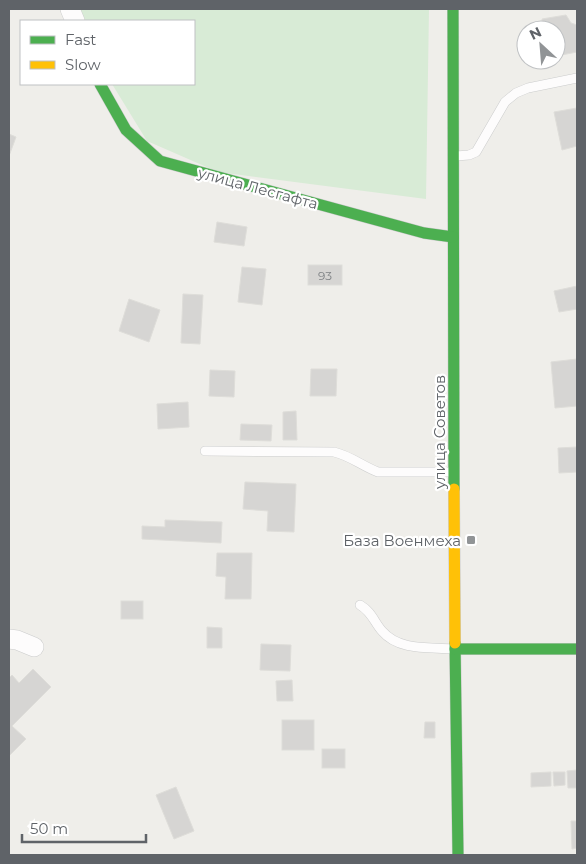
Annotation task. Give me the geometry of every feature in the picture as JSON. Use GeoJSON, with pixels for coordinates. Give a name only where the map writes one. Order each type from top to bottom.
{"type":"FeatureCollection","features":[{"type":"Feature","properties":{"kind":"main road","name":"улица Советов"},"geometry":{"type":"LineString","coordinates":[[453,9],[455,649],[458,855]]}},
{"type":"Feature","properties":{"kind":"main road","name":"улица Лесгафта"},"geometry":{"type":"LineString","coordinates":[[101,85],[126,130],[160,161],[424,233],[453,237]]}},
{"type":"Feature","properties":{"kind":"main road"},"geometry":{"type":"LineString","coordinates":[[455,649],[577,648]]}},
{"type":"Feature","properties":{"kind":"street"},"geometry":{"type":"LineString","coordinates":[[9,638],[34,647]]}},
{"type":"Feature","properties":{"kind":"lane"},"geometry":{"type":"LineString","coordinates":[[454,156],[468,156],[476,152],[505,102],[516,93],[528,88],[577,78]]}},
{"type":"Feature","properties":{"kind":"lane"},"geometry":{"type":"LineString","coordinates":[[205,451],[334,452],[347,455],[378,472],[454,472]]}},
{"type":"Feature","properties":{"kind":"lane"},"geometry":{"type":"LineString","coordinates":[[360,605],[368,610],[380,630],[400,644],[455,649]]}},
{"type":"Feature","properties":{"kind":"green space"},"geometry":{"type":"Polygon","coordinates":[[[77,9],[429,9],[426,199],[218,172],[147,141],[113,85],[195,85],[195,20],[82,20],[77,9]]]}},
{"type":"Feature","properties":{"kind":"building"},"geometry":{"type":"Polygon","coordinates":[[[566,15],[571,23],[577,25],[577,52],[566,54],[566,20],[542,19],[566,15]]]}},
{"type":"Feature","properties":{"kind":"building"},"geometry":{"type":"Polygon","coordinates":[[[577,108],[577,146],[562,150],[554,112],[577,108]]]}},
{"type":"Feature","properties":{"kind":"building"},"geometry":{"type":"Polygon","coordinates":[[[9,134],[16,137],[9,156],[9,134]]]}},
{"type":"Feature","properties":{"kind":"building"},"geometry":{"type":"Polygon","coordinates":[[[217,222],[247,227],[244,246],[214,242],[217,222]]]}},
{"type":"Feature","properties":{"kind":"building"},"geometry":{"type":"Polygon","coordinates":[[[308,265],[342,265],[342,285],[308,285],[308,265]]]}},
{"type":"Feature","properties":{"kind":"building"},"geometry":{"type":"Polygon","coordinates":[[[242,267],[266,269],[262,305],[238,302],[242,267]]]}},
{"type":"Feature","properties":{"kind":"building"},"geometry":{"type":"Polygon","coordinates":[[[577,286],[577,309],[559,312],[554,291],[577,286]]]}},
{"type":"Feature","properties":{"kind":"building"},"geometry":{"type":"Polygon","coordinates":[[[183,294],[203,295],[200,344],[181,343],[183,294]]]}},
{"type":"Feature","properties":{"kind":"building"},"geometry":{"type":"Polygon","coordinates":[[[129,299],[160,310],[149,342],[119,331],[129,299]]]}},
{"type":"Feature","properties":{"kind":"building"},"geometry":{"type":"Polygon","coordinates":[[[577,359],[577,406],[555,408],[551,362],[577,359]]]}},
{"type":"Feature","properties":{"kind":"building"},"geometry":{"type":"Polygon","coordinates":[[[311,369],[337,369],[336,396],[310,396],[311,369]]]}},
{"type":"Feature","properties":{"kind":"building"},"geometry":{"type":"Polygon","coordinates":[[[210,370],[235,371],[234,397],[209,396],[210,370]]]}},
{"type":"Feature","properties":{"kind":"building"},"geometry":{"type":"Polygon","coordinates":[[[188,402],[189,427],[158,429],[157,404],[188,402]]]}},
{"type":"Feature","properties":{"kind":"building"},"geometry":{"type":"Polygon","coordinates":[[[296,411],[297,440],[283,440],[283,412],[296,411]]]}},
{"type":"Feature","properties":{"kind":"building"},"geometry":{"type":"Polygon","coordinates":[[[241,424],[272,425],[271,441],[240,440],[241,424]]]}},
{"type":"Feature","properties":{"kind":"building"},"geometry":{"type":"Polygon","coordinates":[[[577,447],[577,472],[559,473],[558,448],[577,447]]]}},
{"type":"Feature","properties":{"kind":"building"},"geometry":{"type":"Polygon","coordinates":[[[245,482],[296,484],[294,532],[267,531],[268,511],[243,509],[245,482]]]}},
{"type":"Feature","properties":{"kind":"building"},"geometry":{"type":"Polygon","coordinates":[[[165,520],[222,522],[221,543],[142,539],[142,526],[165,527],[165,520]]]}},
{"type":"Feature","properties":{"kind":"building"},"geometry":{"type":"Polygon","coordinates":[[[217,553],[252,553],[251,599],[225,599],[226,577],[216,576],[217,553]]]}},
{"type":"Feature","properties":{"kind":"building"},"geometry":{"type":"Polygon","coordinates":[[[121,601],[143,601],[143,619],[121,619],[121,601]]]}},
{"type":"Feature","properties":{"kind":"building"},"geometry":{"type":"Polygon","coordinates":[[[207,627],[222,628],[222,648],[207,648],[207,627]]]}},
{"type":"Feature","properties":{"kind":"building"},"geometry":{"type":"Polygon","coordinates":[[[261,644],[291,645],[290,671],[260,670],[261,644]]]}},
{"type":"Feature","properties":{"kind":"building"},"geometry":{"type":"Polygon","coordinates":[[[33,669],[51,687],[12,726],[26,739],[9,756],[9,678],[12,675],[19,683],[33,669]]]}},
{"type":"Feature","properties":{"kind":"building"},"geometry":{"type":"Polygon","coordinates":[[[292,680],[293,701],[277,701],[276,681],[292,680]]]}},
{"type":"Feature","properties":{"kind":"building"},"geometry":{"type":"Polygon","coordinates":[[[282,720],[314,720],[314,750],[282,750],[282,720]]]}},
{"type":"Feature","properties":{"kind":"building"},"geometry":{"type":"Polygon","coordinates":[[[425,722],[435,722],[435,738],[424,738],[425,722]]]}},
{"type":"Feature","properties":{"kind":"building"},"geometry":{"type":"Polygon","coordinates":[[[322,749],[345,749],[345,768],[322,768],[322,749]]]}},
{"type":"Feature","properties":{"kind":"building"},"geometry":{"type":"Polygon","coordinates":[[[577,770],[577,788],[568,788],[567,771],[577,770]]]}},
{"type":"Feature","properties":{"kind":"building"},"geometry":{"type":"Polygon","coordinates":[[[551,772],[551,786],[531,787],[531,773],[551,772]]]}},
{"type":"Feature","properties":{"kind":"building"},"geometry":{"type":"Polygon","coordinates":[[[553,772],[565,772],[565,785],[554,786],[553,772]]]}},
{"type":"Feature","properties":{"kind":"building"},"geometry":{"type":"Polygon","coordinates":[[[176,787],[194,831],[174,839],[156,795],[176,787]]]}},
{"type":"Feature","properties":{"kind":"building"},"geometry":{"type":"Polygon","coordinates":[[[571,821],[577,821],[577,848],[572,849],[571,821]]]}},
{"type":"Feature","properties":{"kind":"traffic: fast"},"geometry":{"type":"LineString","coordinates":[[453,9],[454,489]]}},
{"type":"Feature","properties":{"kind":"traffic: fast"},"geometry":{"type":"LineString","coordinates":[[101,85],[126,130],[160,161],[424,233],[453,237]]}},
{"type":"Feature","properties":{"kind":"traffic: fast"},"geometry":{"type":"LineString","coordinates":[[455,643],[458,855]]}},
{"type":"Feature","properties":{"kind":"traffic: fast"},"geometry":{"type":"LineString","coordinates":[[455,649],[577,649]]}},
{"type":"Feature","properties":{"kind":"traffic: slow"},"geometry":{"type":"LineString","coordinates":[[454,489],[455,643]]}},
{"type":"Feature","properties":{"kind":"place","name":"База Военмеха"},"geometry":{"type":"Point","coordinates":[471,540]}}]}
